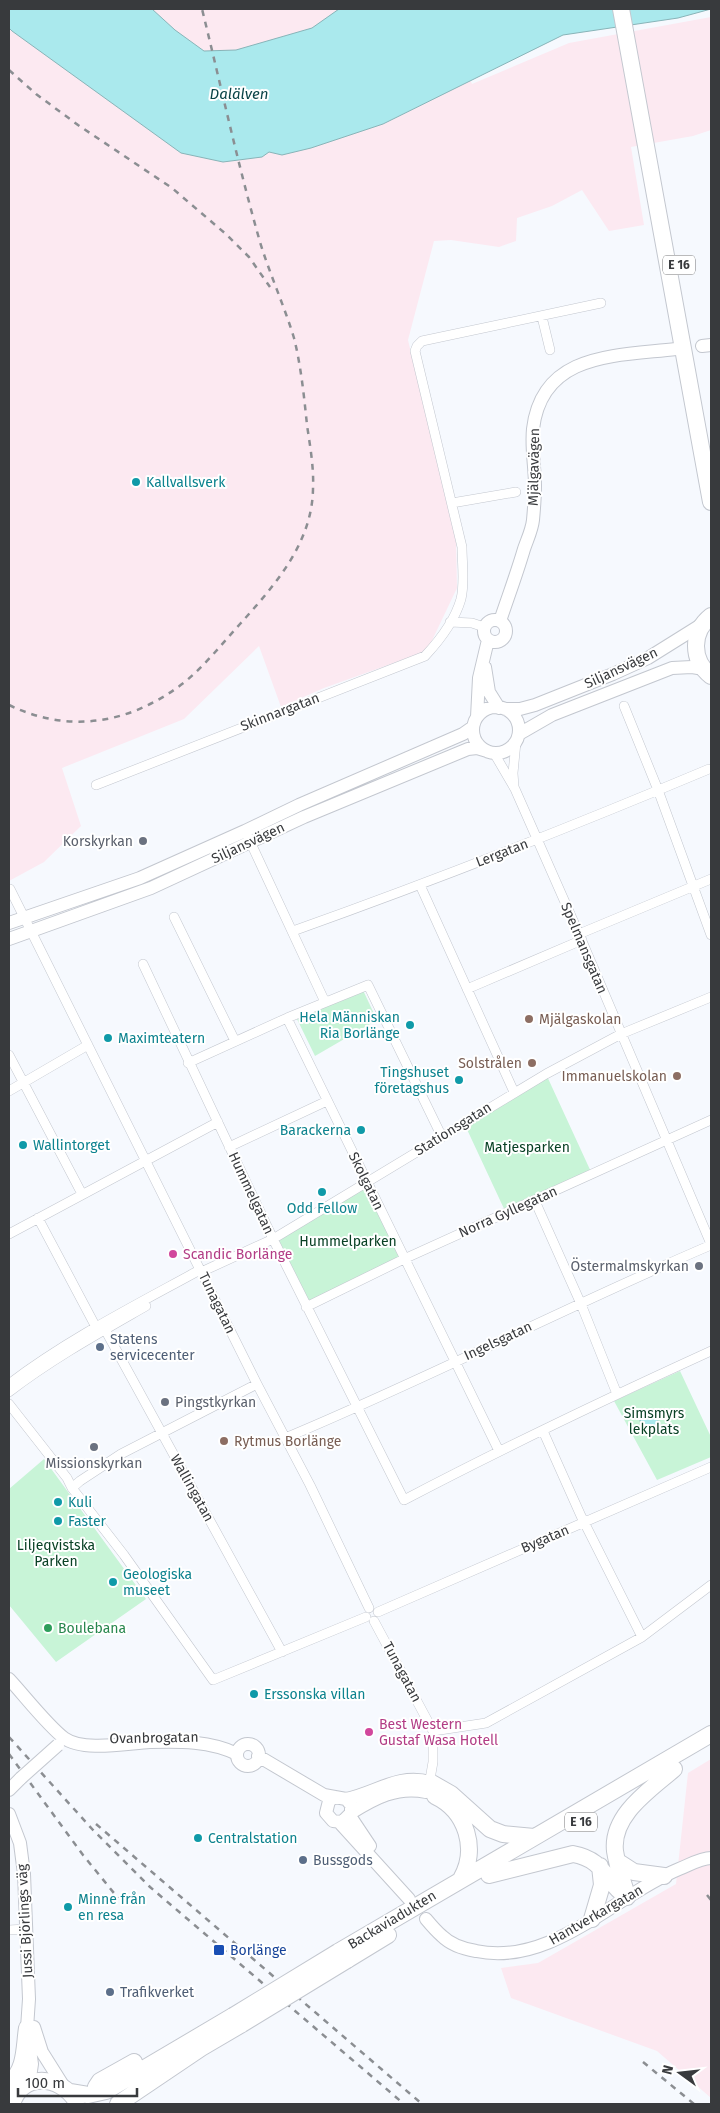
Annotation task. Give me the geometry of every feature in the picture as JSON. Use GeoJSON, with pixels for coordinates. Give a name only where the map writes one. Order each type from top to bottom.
{"type":"FeatureCollection","features":[{"type":"Feature","properties":{"kind":"highway","name":"E 16"},"geometry":{"type":"LineString","coordinates":[[621,9],[653,152],[711,442]]}},
{"type":"Feature","properties":{"kind":"highway","name":"E 16"},"geometry":{"type":"LineString","coordinates":[[632,9],[653,152],[711,502]]}},
{"type":"Feature","properties":{"kind":"highway"},"geometry":{"type":"LineString","coordinates":[[708,620],[698,634],[696,646],[698,658],[708,672]]}},
{"type":"Feature","properties":{"kind":"highway","name":"Backaviadukten"},"geometry":{"type":"LineString","coordinates":[[70,2094],[88,2095],[106,2091],[238,2020],[461,1879],[711,1734]]}},
{"type":"Feature","properties":{"kind":"highway","name":"Backaviadukten"},"geometry":{"type":"LineString","coordinates":[[342,1956],[489,1875],[711,1747]]}},
{"type":"Feature","properties":{"kind":"highway"},"geometry":{"type":"LineString","coordinates":[[627,1897],[617,1861],[616,1832],[624,1816],[674,1769]]}},
{"type":"Feature","properties":{"kind":"highway"},"geometry":{"type":"LineString","coordinates":[[428,1787],[452,1794],[490,1829],[503,1834],[534,1837]]}},
{"type":"Feature","properties":{"kind":"highway"},"geometry":{"type":"LineString","coordinates":[[428,1787],[447,1804],[461,1820],[466,1830],[470,1858],[461,1879]]}},
{"type":"Feature","properties":{"kind":"highway"},"geometry":{"type":"LineString","coordinates":[[489,1875],[567,1854],[586,1856],[600,1866],[627,1897]]}},
{"type":"Feature","properties":{"kind":"highway"},"geometry":{"type":"LineString","coordinates":[[617,1861],[634,1872],[664,1876]]}},
{"type":"Feature","properties":{"kind":"highway"},"geometry":{"type":"LineString","coordinates":[[592,1919],[602,1885],[600,1866]]}},
{"type":"Feature","properties":{"kind":"highway"},"geometry":{"type":"LineString","coordinates":[[96,2087],[103,2079],[187,2034],[238,2020]]}},
{"type":"Feature","properties":{"kind":"highway"},"geometry":{"type":"LineString","coordinates":[[132,2104],[238,2020]]}},
{"type":"Feature","properties":{"kind":"highway","name":"Backaviadukten"},"geometry":{"type":"LineString","coordinates":[[118,2104],[201,2048],[238,2020]]}},
{"type":"Feature","properties":{"kind":"highway"},"geometry":{"type":"LineString","coordinates":[[12,2104],[17,2094],[27,2028]]}},
{"type":"Feature","properties":{"kind":"highway","name":"E 16"},"geometry":{"type":"LineString","coordinates":[[17,2088],[47,2080],[70,2094]]}},
{"type":"Feature","properties":{"kind":"street"},"geometry":{"type":"LineString","coordinates":[[550,350],[542,317],[601,303]]}},
{"type":"Feature","properties":{"kind":"street","name":"Skinnargatan"},"geometry":{"type":"LineString","coordinates":[[96,785],[425,656],[441,639],[460,599],[463,579],[462,548],[415,351],[422,341],[542,317]]}},
{"type":"Feature","properties":{"kind":"street","name":"Mjälgavägen"},"geometry":{"type":"LineString","coordinates":[[500,621],[532,523],[535,486],[533,430],[536,410],[542,396],[564,373],[597,358],[676,350]]}},
{"type":"Feature","properties":{"kind":"street"},"geometry":{"type":"LineString","coordinates":[[452,502],[516,492]]}},
{"type":"Feature","properties":{"kind":"street","name":"Siljansvägen"},"geometry":{"type":"LineString","coordinates":[[502,708],[520,710],[535,706],[614,674],[648,658],[708,620]]}},
{"type":"Feature","properties":{"kind":"street"},"geometry":{"type":"LineString","coordinates":[[489,621],[500,621],[505,626],[505,635],[496,642],[488,640],[484,635],[484,627],[489,621]]}},
{"type":"Feature","properties":{"kind":"street"},"geometry":{"type":"LineString","coordinates":[[450,622],[472,623],[484,627]]}},
{"type":"Feature","properties":{"kind":"street"},"geometry":{"type":"LineString","coordinates":[[485,659],[489,692],[502,708],[516,719],[517,738],[506,751],[490,752],[476,742],[475,722],[479,678],[488,640]]}},
{"type":"Feature","properties":{"kind":"street","name":"Siljansvägen"},"geometry":{"type":"LineString","coordinates":[[517,738],[552,715],[672,668],[692,666],[708,672]]}},
{"type":"Feature","properties":{"kind":"street"},"geometry":{"type":"LineString","coordinates":[[624,706],[658,790],[711,935]]}},
{"type":"Feature","properties":{"kind":"street"},"geometry":{"type":"LineString","coordinates":[[475,722],[487,709],[502,708]]}},
{"type":"Feature","properties":{"kind":"street","name":"Siljansvägen"},"geometry":{"type":"LineString","coordinates":[[9,939],[151,888],[248,836],[299,805],[463,734],[475,722]]}},
{"type":"Feature","properties":{"kind":"street","name":"Spelmansgatan"},"geometry":{"type":"LineString","coordinates":[[515,790],[513,773],[517,738]]}},
{"type":"Feature","properties":{"kind":"street","name":"Siljansvägen"},"geometry":{"type":"LineString","coordinates":[[9,923],[140,878],[468,749],[477,748],[490,752]]}},
{"type":"Feature","properties":{"kind":"street","name":"Spelmansgatan"},"geometry":{"type":"LineString","coordinates":[[490,752],[515,790],[581,937],[711,1245]]}},
{"type":"Feature","properties":{"kind":"street","name":"Lergatan"},"geometry":{"type":"LineString","coordinates":[[293,932],[536,840],[709,769]]}},
{"type":"Feature","properties":{"kind":"street"},"geometry":{"type":"LineString","coordinates":[[248,836],[325,1002]]}},
{"type":"Feature","properties":{"kind":"street"},"geometry":{"type":"LineString","coordinates":[[466,989],[711,879]]}},
{"type":"Feature","properties":{"kind":"street"},"geometry":{"type":"LineString","coordinates":[[420,885],[514,1092]]}},
{"type":"Feature","properties":{"kind":"street","name":"Tunagatan"},"geometry":{"type":"LineString","coordinates":[[10,889],[372,1614],[433,1731],[433,1762],[428,1787]]}},
{"type":"Feature","properties":{"kind":"street"},"geometry":{"type":"LineString","coordinates":[[174,917],[235,1041]]}},
{"type":"Feature","properties":{"kind":"street","name":"Hummelgatan"},"geometry":{"type":"LineString","coordinates":[[143,964],[188,1063],[306,1307],[404,1500],[499,1451]]}},
{"type":"Feature","properties":{"kind":"street"},"geometry":{"type":"LineString","coordinates":[[188,1063],[287,1018],[368,985],[442,1137]]}},
{"type":"Feature","properties":{"kind":"street","name":"Stationsgatan"},"geometry":{"type":"LineString","coordinates":[[9,1384],[28,1369],[100,1328],[198,1277],[201,1272],[273,1239],[514,1092],[621,1034],[711,997]]}},
{"type":"Feature","properties":{"kind":"street","name":"Skolgatan"},"geometry":{"type":"LineString","coordinates":[[287,1018],[499,1451]]}},
{"type":"Feature","properties":{"kind":"street"},"geometry":{"type":"LineString","coordinates":[[9,1091],[88,1045]]}},
{"type":"Feature","properties":{"kind":"street"},"geometry":{"type":"LineString","coordinates":[[9,1055],[82,1194]]}},
{"type":"Feature","properties":{"kind":"street"},"geometry":{"type":"LineString","coordinates":[[229,1147],[327,1102]]}},
{"type":"Feature","properties":{"kind":"street","name":"Norra Gyllegatan"},"geometry":{"type":"LineString","coordinates":[[306,1307],[404,1259],[711,1120]]}},
{"type":"Feature","properties":{"kind":"street"},"geometry":{"type":"LineString","coordinates":[[9,1234],[218,1122]]}},
{"type":"Feature","properties":{"kind":"street"},"geometry":{"type":"LineString","coordinates":[[535,1200],[618,1394]]}},
{"type":"Feature","properties":{"kind":"street","name":"Wallingatan"},"geometry":{"type":"LineString","coordinates":[[38,1218],[100,1328],[162,1432],[282,1652]]}},
{"type":"Feature","properties":{"kind":"street","name":"Ingelsgatan"},"geometry":{"type":"LineString","coordinates":[[285,1438],[358,1408],[455,1361],[711,1245]]}},
{"type":"Feature","properties":{"kind":"street","name":"Stationsgatan"},"geometry":{"type":"LineString","coordinates":[[9,1392],[100,1328]]}},
{"type":"Feature","properties":{"kind":"street"},"geometry":{"type":"LineString","coordinates":[[499,1451],[711,1351]]}},
{"type":"Feature","properties":{"kind":"street"},"geometry":{"type":"LineString","coordinates":[[9,1404],[67,1478],[72,1488],[106,1463],[162,1432],[257,1384]]}},
{"type":"Feature","properties":{"kind":"street"},"geometry":{"type":"LineString","coordinates":[[543,1431],[584,1522],[642,1637]]}},
{"type":"Feature","properties":{"kind":"street","name":"Bygatan"},"geometry":{"type":"LineString","coordinates":[[72,1488],[124,1555],[214,1680],[372,1614],[711,1467]]}},
{"type":"Feature","properties":{"kind":"street"},"geometry":{"type":"LineString","coordinates":[[433,1731],[486,1723],[642,1637],[711,1584]]}},
{"type":"Feature","properties":{"kind":"street"},"geometry":{"type":"LineString","coordinates":[[9,1679],[61,1742],[9,1790]]}},
{"type":"Feature","properties":{"kind":"street","name":"Ovanbrogatan"},"geometry":{"type":"LineString","coordinates":[[61,1742],[108,1745],[152,1742],[210,1744],[239,1750]]}},
{"type":"Feature","properties":{"kind":"street"},"geometry":{"type":"LineString","coordinates":[[257,1760],[249,1766],[242,1764],[238,1760],[239,1750],[248,1744],[254,1746],[257,1760],[320,1801],[330,1819],[347,1817],[371,1801],[399,1790],[428,1787]]}},
{"type":"Feature","properties":{"kind":"street"},"geometry":{"type":"LineString","coordinates":[[257,1760],[269,1764],[324,1795],[341,1798],[351,1805],[347,1817]]}},
{"type":"Feature","properties":{"kind":"street"},"geometry":{"type":"LineString","coordinates":[[326,1809],[329,1801],[358,1796],[404,1779],[422,1780],[428,1787]]}},
{"type":"Feature","properties":{"kind":"street"},"geometry":{"type":"LineString","coordinates":[[362,1835],[361,1816],[371,1801]]}},
{"type":"Feature","properties":{"kind":"street","name":"Jussi Björlings väg"},"geometry":{"type":"LineString","coordinates":[[9,1814],[20,1843],[24,1874],[29,1999],[27,2028]]}},
{"type":"Feature","properties":{"kind":"street"},"geometry":{"type":"LineString","coordinates":[[347,1817],[362,1835],[398,1887]]}},
{"type":"Feature","properties":{"kind":"street"},"geometry":{"type":"LineString","coordinates":[[347,1817],[398,1887],[409,1899]]}},
{"type":"Feature","properties":{"kind":"street","name":"Hantverkargatan"},"geometry":{"type":"LineString","coordinates":[[426,1919],[442,1936],[453,1944],[466,1949],[490,1953],[521,1952],[549,1943],[664,1876],[711,1858]]}},
{"type":"Feature","properties":{"kind":"street"},"geometry":{"type":"LineString","coordinates":[[9,1930],[26,1929]]}},
{"type":"Feature","properties":{"kind":"street","name":"Jussi Björlings väg"},"geometry":{"type":"LineString","coordinates":[[29,1999],[36,2039],[50,2066],[70,2094]]}},
{"type":"Feature","properties":{"kind":"shaded area"},"geometry":{"type":"Polygon","coordinates":[[[9,9],[439,9],[472,84],[569,43],[711,17],[711,130],[693,136],[631,147],[644,225],[609,231],[582,190],[552,206],[517,218],[516,241],[499,247],[451,240],[434,241],[408,340],[456,541],[457,588],[427,651],[324,688],[281,707],[259,646],[184,719],[62,768],[81,826],[44,862],[9,881],[9,9]]]}},
{"type":"Feature","properties":{"kind":"shaded area"},"geometry":{"type":"Polygon","coordinates":[[[711,1759],[711,2098],[657,2051],[511,1998],[501,1968],[538,1963],[676,1884],[688,1773],[711,1759]]]}},
{"type":"Feature","properties":{"kind":"green space"},"geometry":{"type":"Polygon","coordinates":[[[362,988],[377,1020],[315,1056],[296,1017],[362,988]]]}},
{"type":"Feature","properties":{"kind":"green space","name":"Matjesparken"},"geometry":{"type":"Polygon","coordinates":[[[546,1074],[592,1174],[506,1213],[464,1123],[546,1074]]]}},
{"type":"Feature","properties":{"kind":"green space","name":"Hummelparken"},"geometry":{"type":"Polygon","coordinates":[[[366,1182],[404,1259],[306,1307],[273,1239],[366,1182]]]}},
{"type":"Feature","properties":{"kind":"green space","name":"Simsmyrs lekplats"},"geometry":{"type":"Polygon","coordinates":[[[680,1371],[711,1437],[711,1457],[657,1480],[614,1401],[680,1371]]]}},
{"type":"Feature","properties":{"kind":"green space","name":"Liljeqvistska Parken"},"geometry":{"type":"Polygon","coordinates":[[[44,1459],[146,1599],[56,1662],[9,1605],[9,1489],[44,1459]]]}},
{"type":"Feature","properties":{"kind":"water","name":"Dalälven"},"geometry":{"type":"Polygon","coordinates":[[[9,9],[152,9],[175,30],[204,51],[236,50],[312,28],[339,9],[711,9],[678,18],[563,35],[383,124],[311,148],[282,155],[269,152],[262,157],[223,162],[181,153],[12,31],[9,28],[9,9]]]}},
{"type":"Feature","properties":{"kind":"water"},"geometry":{"type":"Polygon","coordinates":[[[649,1411],[655,1414],[658,1420],[655,1426],[649,1429],[643,1426],[640,1420],[643,1414],[649,1411]]]}},
{"type":"Feature","properties":{"kind":"railway"},"geometry":{"type":"LineString","coordinates":[[9,705],[55,720],[78,722],[101,720],[123,715],[145,707],[166,695],[200,668],[266,595],[289,563],[306,528],[311,509],[313,489],[312,457],[294,338],[260,242],[202,9]]}},
{"type":"Feature","properties":{"kind":"railway"},"geometry":{"type":"LineString","coordinates":[[9,70],[36,94],[78,125],[172,188],[227,235],[249,257],[270,287]]}},
{"type":"Feature","properties":{"kind":"railway"},"geometry":{"type":"LineString","coordinates":[[9,1737],[93,1830],[150,1887],[404,2104]]}},
{"type":"Feature","properties":{"kind":"railway"},"geometry":{"type":"LineString","coordinates":[[9,1754],[83,1855],[118,1898]]}},
{"type":"Feature","properties":{"kind":"railway"},"geometry":{"type":"LineString","coordinates":[[96,1824],[422,2104]]}},
{"type":"Feature","properties":{"kind":"railway"},"geometry":{"type":"LineString","coordinates":[[707,1895],[711,1900]]}},
{"type":"Feature","properties":{"kind":"railway"},"geometry":{"type":"LineString","coordinates":[[643,2062],[694,2104]]}},
{"type":"Feature","properties":{"kind":"place","name":"Kallvallsverk"},"geometry":{"type":"Point","coordinates":[136,482]}},
{"type":"Feature","properties":{"kind":"place","name":"Korskyrkan"},"geometry":{"type":"Point","coordinates":[143,841]}},
{"type":"Feature","properties":{"kind":"place","name":"Mjälgaskolan"},"geometry":{"type":"Point","coordinates":[529,1019]}},
{"type":"Feature","properties":{"kind":"place","name":"Hela Människan Ria Borlänge"},"geometry":{"type":"Point","coordinates":[410,1025]}},
{"type":"Feature","properties":{"kind":"place","name":"Maximteatern"},"geometry":{"type":"Point","coordinates":[108,1038]}},
{"type":"Feature","properties":{"kind":"place","name":"Solstrålen"},"geometry":{"type":"Point","coordinates":[532,1063]}},
{"type":"Feature","properties":{"kind":"place","name":"Immanuelskolan"},"geometry":{"type":"Point","coordinates":[677,1076]}},
{"type":"Feature","properties":{"kind":"place","name":"Tingshuset företagshus"},"geometry":{"type":"Point","coordinates":[459,1080]}},
{"type":"Feature","properties":{"kind":"place","name":"Barackerna"},"geometry":{"type":"Point","coordinates":[361,1130]}},
{"type":"Feature","properties":{"kind":"place","name":"Wallintorget"},"geometry":{"type":"Point","coordinates":[23,1145]}},
{"type":"Feature","properties":{"kind":"place","name":"Odd Fellow"},"geometry":{"type":"Point","coordinates":[322,1192]}},
{"type":"Feature","properties":{"kind":"place","name":"Scandic Borlänge"},"geometry":{"type":"Point","coordinates":[173,1254]}},
{"type":"Feature","properties":{"kind":"place","name":"Östermalmskyrkan"},"geometry":{"type":"Point","coordinates":[699,1266]}},
{"type":"Feature","properties":{"kind":"place","name":"Statens servicecenter"},"geometry":{"type":"Point","coordinates":[100,1347]}},
{"type":"Feature","properties":{"kind":"place","name":"Pingstkyrkan"},"geometry":{"type":"Point","coordinates":[165,1402]}},
{"type":"Feature","properties":{"kind":"place","name":"Rytmus Borlänge"},"geometry":{"type":"Point","coordinates":[224,1441]}},
{"type":"Feature","properties":{"kind":"place","name":"Missionskyrkan"},"geometry":{"type":"Point","coordinates":[94,1447]}},
{"type":"Feature","properties":{"kind":"place","name":"Kuli"},"geometry":{"type":"Point","coordinates":[58,1502]}},
{"type":"Feature","properties":{"kind":"place","name":"Faster"},"geometry":{"type":"Point","coordinates":[58,1521]}},
{"type":"Feature","properties":{"kind":"place","name":"Geologiska museet"},"geometry":{"type":"Point","coordinates":[113,1582]}},
{"type":"Feature","properties":{"kind":"place","name":"Boulebana"},"geometry":{"type":"Point","coordinates":[48,1628]}},
{"type":"Feature","properties":{"kind":"place","name":"Erssonska villan"},"geometry":{"type":"Point","coordinates":[254,1694]}},
{"type":"Feature","properties":{"kind":"place","name":"Best Western Gustaf Wasa Hotell"},"geometry":{"type":"Point","coordinates":[369,1732]}},
{"type":"Feature","properties":{"kind":"place","name":"Centralstation"},"geometry":{"type":"Point","coordinates":[198,1838]}},
{"type":"Feature","properties":{"kind":"place","name":"Bussgods"},"geometry":{"type":"Point","coordinates":[303,1860]}},
{"type":"Feature","properties":{"kind":"place","name":"Minne från en resa"},"geometry":{"type":"Point","coordinates":[68,1907]}},
{"type":"Feature","properties":{"kind":"place","name":"Borlänge"},"geometry":{"type":"Point","coordinates":[219,1950]}},
{"type":"Feature","properties":{"kind":"place","name":"Trafikverket"},"geometry":{"type":"Point","coordinates":[110,1992]}}]}
